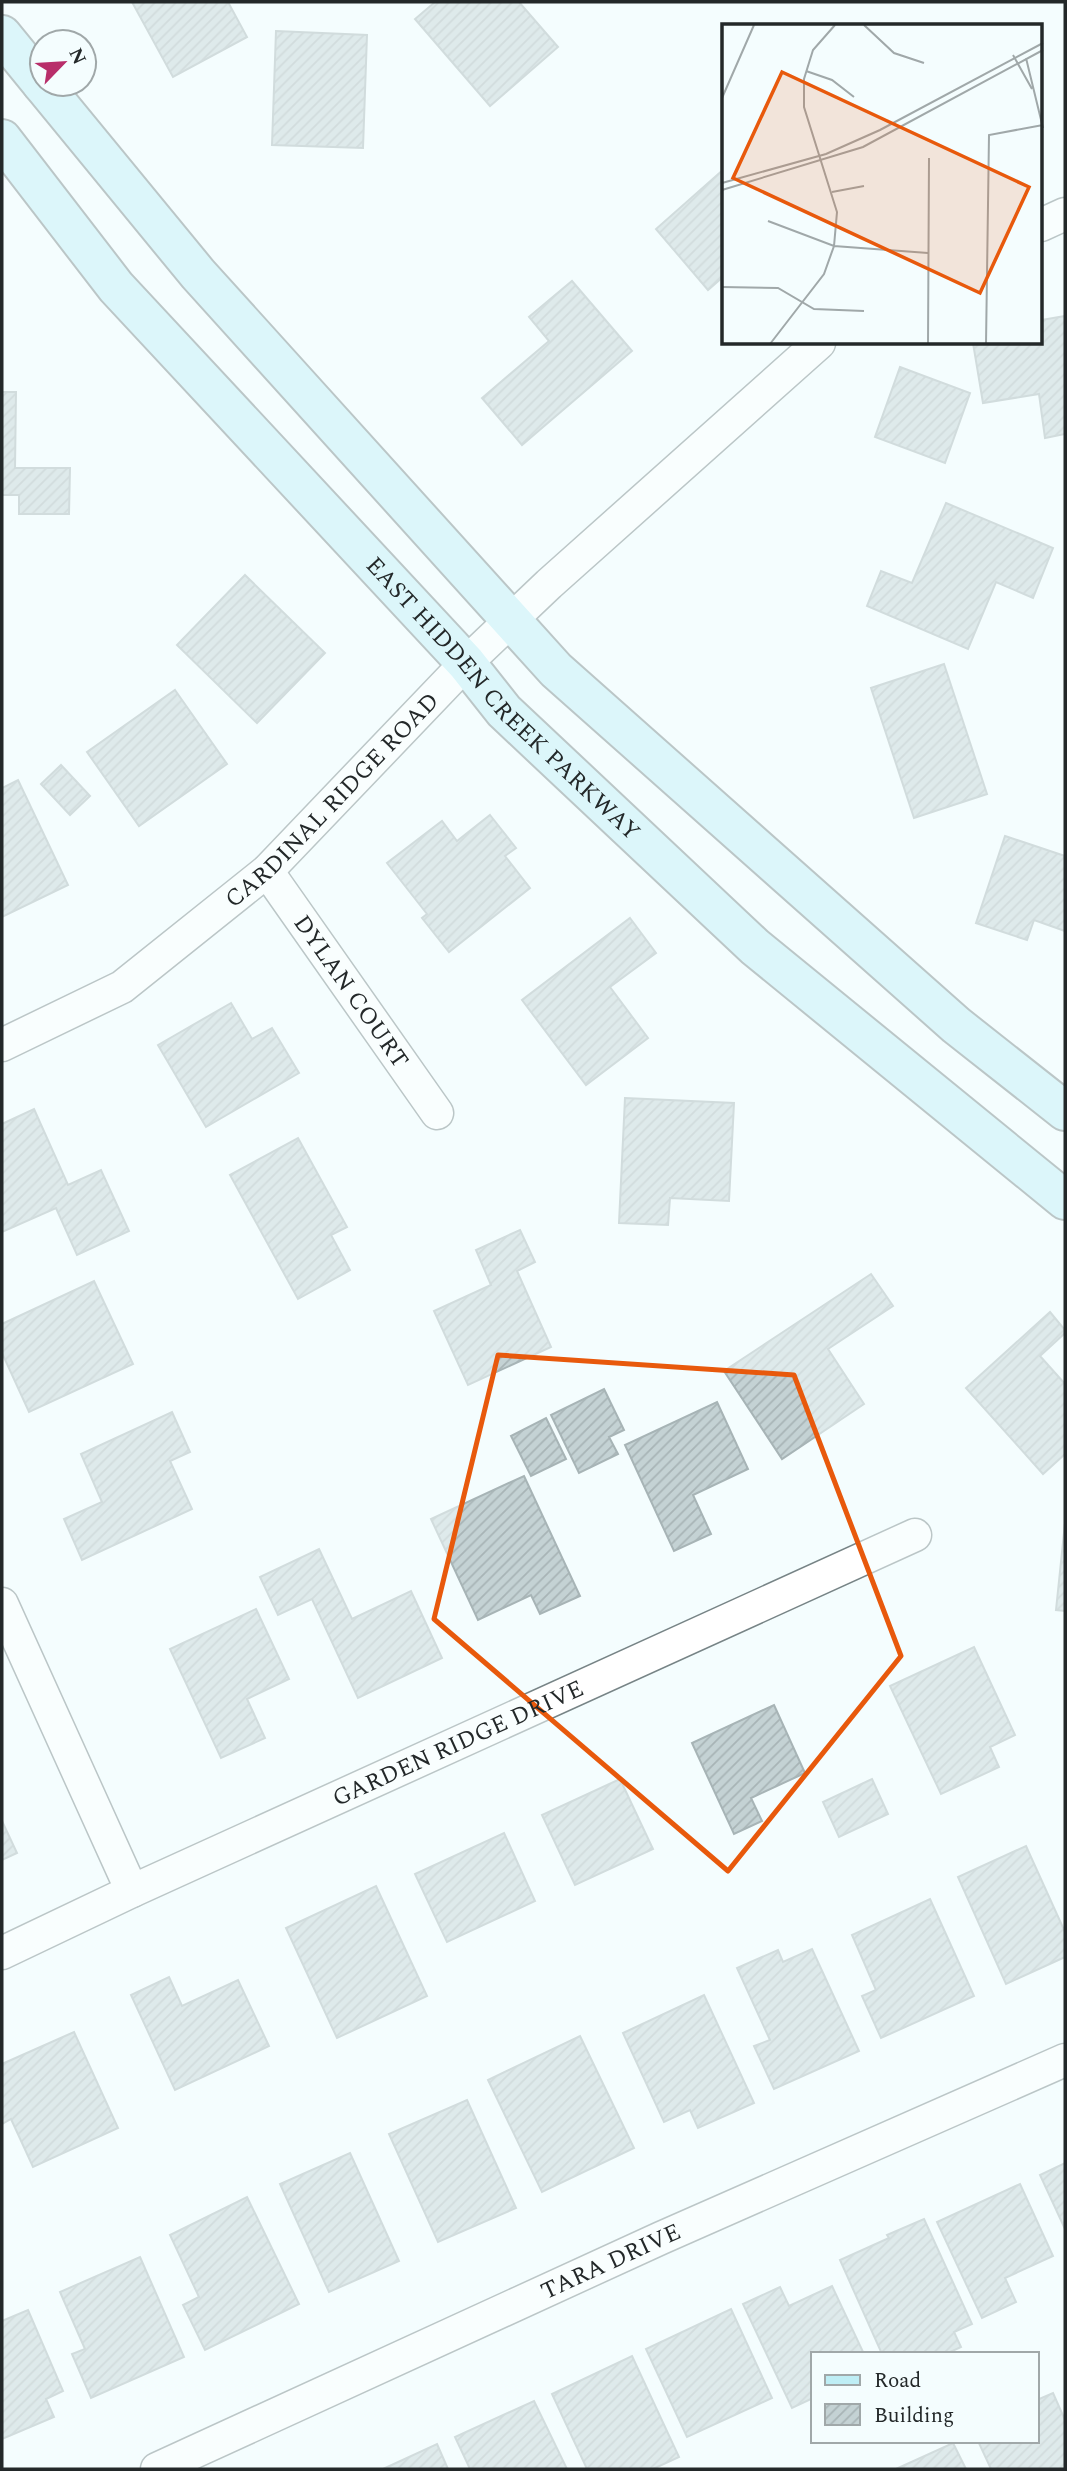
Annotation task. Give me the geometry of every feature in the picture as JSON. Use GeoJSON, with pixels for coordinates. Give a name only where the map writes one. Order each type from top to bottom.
{"type":"FeatureCollection","features":[{"type":"Feature","properties":{"kind":"main road"},"geometry":{"type":"LineString","coordinates":[[2,34],[28,66]]}},
{"type":"Feature","properties":{"kind":"main road"},"geometry":{"type":"LineString","coordinates":[[53,98],[198,274],[556,670],[936,1007],[1065,1111]]}},
{"type":"Feature","properties":{"kind":"main road","name":"EAST HIDDEN CREEK PARKWAY"},"geometry":{"type":"LineString","coordinates":[[2,139],[116,287],[466,663],[504,711],[755,947],[1065,1200]]}},
{"type":"Feature","properties":{"kind":"street"},"geometry":{"type":"LineString","coordinates":[[1042,225],[1065,214]]}},
{"type":"Feature","properties":{"kind":"street","name":"CARDINAL RIDGE ROAD"},"geometry":{"type":"LineString","coordinates":[[2,1045],[122,987],[267,871],[466,663],[817,345]]}},
{"type":"Feature","properties":{"kind":"street","name":"DYLAN COURT"},"geometry":{"type":"LineString","coordinates":[[267,871],[437,1113]]}},
{"type":"Feature","properties":{"kind":"street","name":"GARDEN RIDGE DRIVE"},"geometry":{"type":"LineString","coordinates":[[2,1953],[132,1891],[915,1535]]}},
{"type":"Feature","properties":{"kind":"street"},"geometry":{"type":"LineString","coordinates":[[2,1604],[132,1891]]}},
{"type":"Feature","properties":{"kind":"street","name":"TARA DRIVE"},"geometry":{"type":"LineString","coordinates":[[157,2469],[661,2238],[1065,2060]]}},
{"type":"Feature","properties":{"kind":"highlighted area"},"geometry":{"type":"Polygon","coordinates":[[[498,1355],[794,1375],[901,1656],[728,1871],[434,1619],[498,1355]]]}},
{"type":"Feature","properties":{"kind":"building"},"geometry":{"type":"Polygon","coordinates":[[[132,2],[228,2],[247,37],[173,77],[132,2]]]}},
{"type":"Feature","properties":{"kind":"building"},"geometry":{"type":"Polygon","coordinates":[[[435,2],[519,2],[558,47],[490,106],[415,19],[435,2]]]}},
{"type":"Feature","properties":{"kind":"building"},"geometry":{"type":"Polygon","coordinates":[[[276,31],[367,35],[363,148],[272,145],[276,31]]]}},
{"type":"Feature","properties":{"kind":"building"},"geometry":{"type":"Polygon","coordinates":[[[722,171],[722,278],[708,290],[656,229],[722,171]]]}},
{"type":"Feature","properties":{"kind":"building"},"geometry":{"type":"Polygon","coordinates":[[[572,281],[632,351],[522,445],[482,398],[549,341],[529,317],[572,281]]]}},
{"type":"Feature","properties":{"kind":"building"},"geometry":{"type":"Polygon","coordinates":[[[1065,316],[1065,434],[1045,438],[1039,394],[983,403],[973,345],[1042,345],[1042,320],[1065,316]]]}},
{"type":"Feature","properties":{"kind":"building"},"geometry":{"type":"Polygon","coordinates":[[[900,367],[970,393],[945,463],[875,437],[900,367]]]}},
{"type":"Feature","properties":{"kind":"building"},"geometry":{"type":"Polygon","coordinates":[[[2,392],[16,392],[15,468],[70,468],[69,514],[19,514],[19,495],[2,495],[2,392]]]}},
{"type":"Feature","properties":{"kind":"building"},"geometry":{"type":"Polygon","coordinates":[[[946,503],[1053,548],[1033,598],[996,582],[968,649],[867,606],[881,571],[912,583],[946,503]]]}},
{"type":"Feature","properties":{"kind":"building"},"geometry":{"type":"Polygon","coordinates":[[[245,575],[325,653],[257,723],[177,645],[245,575]]]}},
{"type":"Feature","properties":{"kind":"building"},"geometry":{"type":"Polygon","coordinates":[[[944,664],[987,794],[914,818],[871,688],[944,664]]]}},
{"type":"Feature","properties":{"kind":"building"},"geometry":{"type":"Polygon","coordinates":[[[175,690],[227,764],[139,826],[87,752],[175,690]]]}},
{"type":"Feature","properties":{"kind":"building"},"geometry":{"type":"Polygon","coordinates":[[[61,765],[90,796],[70,815],[41,784],[61,765]]]}},
{"type":"Feature","properties":{"kind":"building"},"geometry":{"type":"Polygon","coordinates":[[[18,780],[68,885],[2,917],[2,788],[18,780]]]}},
{"type":"Feature","properties":{"kind":"building"},"geometry":{"type":"Polygon","coordinates":[[[490,815],[516,848],[505,856],[530,888],[449,952],[422,918],[427,914],[387,863],[442,821],[457,841],[490,815]]]}},
{"type":"Feature","properties":{"kind":"building"},"geometry":{"type":"Polygon","coordinates":[[[1005,836],[1065,856],[1065,931],[1034,920],[1027,940],[976,923],[1005,836]]]}},
{"type":"Feature","properties":{"kind":"building"},"geometry":{"type":"Polygon","coordinates":[[[630,918],[656,953],[610,987],[648,1038],[586,1085],[522,1000],[630,918]]]}},
{"type":"Feature","properties":{"kind":"building"},"geometry":{"type":"Polygon","coordinates":[[[231,1003],[252,1039],[272,1028],[299,1073],[206,1127],[158,1045],[231,1003]]]}},
{"type":"Feature","properties":{"kind":"building"},"geometry":{"type":"Polygon","coordinates":[[[625,1098],[734,1103],[729,1201],[670,1198],[668,1225],[619,1223],[625,1098]]]}},
{"type":"Feature","properties":{"kind":"building"},"geometry":{"type":"Polygon","coordinates":[[[34,1109],[68,1185],[101,1170],[129,1231],[77,1255],[56,1208],[2,1232],[2,1124],[34,1109]]]}},
{"type":"Feature","properties":{"kind":"building"},"geometry":{"type":"Polygon","coordinates":[[[298,1138],[347,1227],[331,1235],[350,1270],[298,1299],[230,1175],[298,1138]]]}},
{"type":"Feature","properties":{"kind":"building"},"geometry":{"type":"Polygon","coordinates":[[[520,1230],[535,1262],[517,1271],[551,1347],[468,1385],[434,1311],[491,1285],[476,1250],[520,1230]]]}},
{"type":"Feature","properties":{"kind":"building"},"geometry":{"type":"Polygon","coordinates":[[[871,1274],[893,1306],[828,1349],[864,1404],[782,1459],[724,1371],[871,1274]]]}},
{"type":"Feature","properties":{"kind":"building"},"geometry":{"type":"Polygon","coordinates":[[[94,1281],[133,1364],[29,1412],[2,1353],[2,1324],[94,1281]]]}},
{"type":"Feature","properties":{"kind":"building"},"geometry":{"type":"Polygon","coordinates":[[[1050,1312],[1065,1333],[1040,1356],[1065,1384],[1065,1454],[1043,1474],[966,1388],[1050,1312]]]}},
{"type":"Feature","properties":{"kind":"building"},"geometry":{"type":"Polygon","coordinates":[[[604,1389],[624,1430],[609,1437],[618,1454],[579,1473],[551,1415],[604,1389]]]}},
{"type":"Feature","properties":{"kind":"building"},"geometry":{"type":"Polygon","coordinates":[[[717,1402],[748,1469],[693,1495],[711,1534],[674,1551],[625,1445],[717,1402]]]}},
{"type":"Feature","properties":{"kind":"building"},"geometry":{"type":"Polygon","coordinates":[[[172,1412],[190,1452],[170,1461],[192,1509],[82,1560],[64,1519],[102,1502],[81,1454],[172,1412]]]}},
{"type":"Feature","properties":{"kind":"building"},"geometry":{"type":"Polygon","coordinates":[[[546,1418],[566,1459],[531,1476],[511,1436],[546,1418]]]}},
{"type":"Feature","properties":{"kind":"building"},"geometry":{"type":"Polygon","coordinates":[[[524,1476],[580,1596],[540,1614],[531,1595],[478,1620],[431,1519],[524,1476]]]}},
{"type":"Feature","properties":{"kind":"building"},"geometry":{"type":"Polygon","coordinates":[[[1065,1523],[1065,1611],[1056,1610],[1065,1523]]]}},
{"type":"Feature","properties":{"kind":"building"},"geometry":{"type":"Polygon","coordinates":[[[319,1549],[352,1619],[411,1591],[442,1658],[358,1698],[312,1599],[278,1615],[260,1577],[319,1549]]]}},
{"type":"Feature","properties":{"kind":"building"},"geometry":{"type":"Polygon","coordinates":[[[256,1609],[289,1679],[247,1699],[265,1738],[221,1758],[170,1649],[256,1609]]]}},
{"type":"Feature","properties":{"kind":"building"},"geometry":{"type":"Polygon","coordinates":[[[974,1647],[1015,1735],[990,1747],[999,1767],[941,1794],[890,1686],[974,1647]]]}},
{"type":"Feature","properties":{"kind":"building"},"geometry":{"type":"Polygon","coordinates":[[[774,1705],[805,1773],[751,1798],[762,1821],[734,1834],[692,1743],[774,1705]]]}},
{"type":"Feature","properties":{"kind":"building"},"geometry":{"type":"Polygon","coordinates":[[[620,1779],[653,1849],[575,1885],[542,1815],[620,1779]]]}},
{"type":"Feature","properties":{"kind":"building"},"geometry":{"type":"Polygon","coordinates":[[[872,1779],[888,1814],[839,1837],[823,1802],[872,1779]]]}},
{"type":"Feature","properties":{"kind":"building"},"geometry":{"type":"Polygon","coordinates":[[[2,1821],[17,1853],[2,1860],[2,1821]]]}},
{"type":"Feature","properties":{"kind":"building"},"geometry":{"type":"Polygon","coordinates":[[[504,1833],[535,1901],[447,1942],[415,1874],[504,1833]]]}},
{"type":"Feature","properties":{"kind":"building"},"geometry":{"type":"Polygon","coordinates":[[[1026,1846],[1065,1932],[1065,1957],[1006,1984],[958,1877],[1026,1846]]]}},
{"type":"Feature","properties":{"kind":"building"},"geometry":{"type":"Polygon","coordinates":[[[376,1886],[427,1996],[337,2038],[286,1928],[376,1886]]]}},
{"type":"Feature","properties":{"kind":"building"},"geometry":{"type":"Polygon","coordinates":[[[930,1899],[974,1996],[881,2038],[862,1996],[876,1990],[852,1935],[930,1899]]]}},
{"type":"Feature","properties":{"kind":"building"},"geometry":{"type":"Polygon","coordinates":[[[812,1949],[859,2051],[774,2089],[754,2046],[770,2040],[737,1968],[778,1950],[783,1962],[812,1949]]]}},
{"type":"Feature","properties":{"kind":"building"},"geometry":{"type":"Polygon","coordinates":[[[169,1977],[182,2006],[238,1980],[269,2046],[175,2090],[131,1995],[169,1977]]]}},
{"type":"Feature","properties":{"kind":"building"},"geometry":{"type":"Polygon","coordinates":[[[704,1995],[754,2103],[698,2128],[690,2110],[664,2122],[623,2033],[704,1995]]]}},
{"type":"Feature","properties":{"kind":"building"},"geometry":{"type":"Polygon","coordinates":[[[74,2032],[118,2128],[33,2167],[11,2119],[2,2124],[2,2064],[74,2032]]]}},
{"type":"Feature","properties":{"kind":"building"},"geometry":{"type":"Polygon","coordinates":[[[580,2036],[634,2148],[542,2192],[488,2080],[580,2036]]]}},
{"type":"Feature","properties":{"kind":"building"},"geometry":{"type":"Polygon","coordinates":[[[467,2100],[516,2208],[438,2242],[389,2134],[467,2100]]]}},
{"type":"Feature","properties":{"kind":"building"},"geometry":{"type":"Polygon","coordinates":[[[350,2153],[399,2261],[329,2292],[280,2184],[350,2153]]]}},
{"type":"Feature","properties":{"kind":"building"},"geometry":{"type":"Polygon","coordinates":[[[1065,2163],[1065,2229],[1040,2175],[1065,2163]]]}},
{"type":"Feature","properties":{"kind":"building"},"geometry":{"type":"Polygon","coordinates":[[[1020,2184],[1053,2256],[1005,2278],[1016,2302],[982,2318],[937,2222],[1020,2184]]]}},
{"type":"Feature","properties":{"kind":"building"},"geometry":{"type":"Polygon","coordinates":[[[247,2197],[299,2304],[205,2350],[183,2305],[199,2297],[170,2235],[247,2197]]]}},
{"type":"Feature","properties":{"kind":"building"},"geometry":{"type":"Polygon","coordinates":[[[924,2219],[972,2324],[954,2332],[961,2347],[950,2352],[881,2352],[840,2260],[889,2238],[887,2235],[924,2219]]]}},
{"type":"Feature","properties":{"kind":"building"},"geometry":{"type":"Polygon","coordinates":[[[140,2257],[184,2357],[91,2398],[72,2354],[85,2349],[60,2292],[140,2257]]]}},
{"type":"Feature","properties":{"kind":"building"},"geometry":{"type":"Polygon","coordinates":[[[832,2286],[863,2352],[811,2352],[811,2399],[792,2408],[743,2304],[780,2287],[789,2306],[832,2286]]]}},
{"type":"Feature","properties":{"kind":"building"},"geometry":{"type":"Polygon","coordinates":[[[731,2309],[772,2398],[687,2437],[646,2349],[731,2309]]]}},
{"type":"Feature","properties":{"kind":"building"},"geometry":{"type":"Polygon","coordinates":[[[28,2310],[63,2391],[46,2399],[54,2417],[2,2439],[2,2321],[28,2310]]]}},
{"type":"Feature","properties":{"kind":"building"},"geometry":{"type":"Polygon","coordinates":[[[632,2356],[679,2457],[653,2469],[587,2469],[552,2394],[632,2356]]]}},
{"type":"Feature","properties":{"kind":"building"},"geometry":{"type":"Polygon","coordinates":[[[1053,2393],[1065,2420],[1065,2469],[991,2469],[979,2443],[1039,2443],[1039,2399],[1053,2393]]]}},
{"type":"Feature","properties":{"kind":"building"},"geometry":{"type":"Polygon","coordinates":[[[534,2401],[567,2469],[470,2469],[455,2437],[534,2401]]]}},
{"type":"Feature","properties":{"kind":"building"},"geometry":{"type":"Polygon","coordinates":[[[953,2443],[966,2469],[896,2469],[953,2443]]]}},
{"type":"Feature","properties":{"kind":"building"},"geometry":{"type":"Polygon","coordinates":[[[437,2444],[448,2469],[383,2469],[437,2444]]]}}]}
